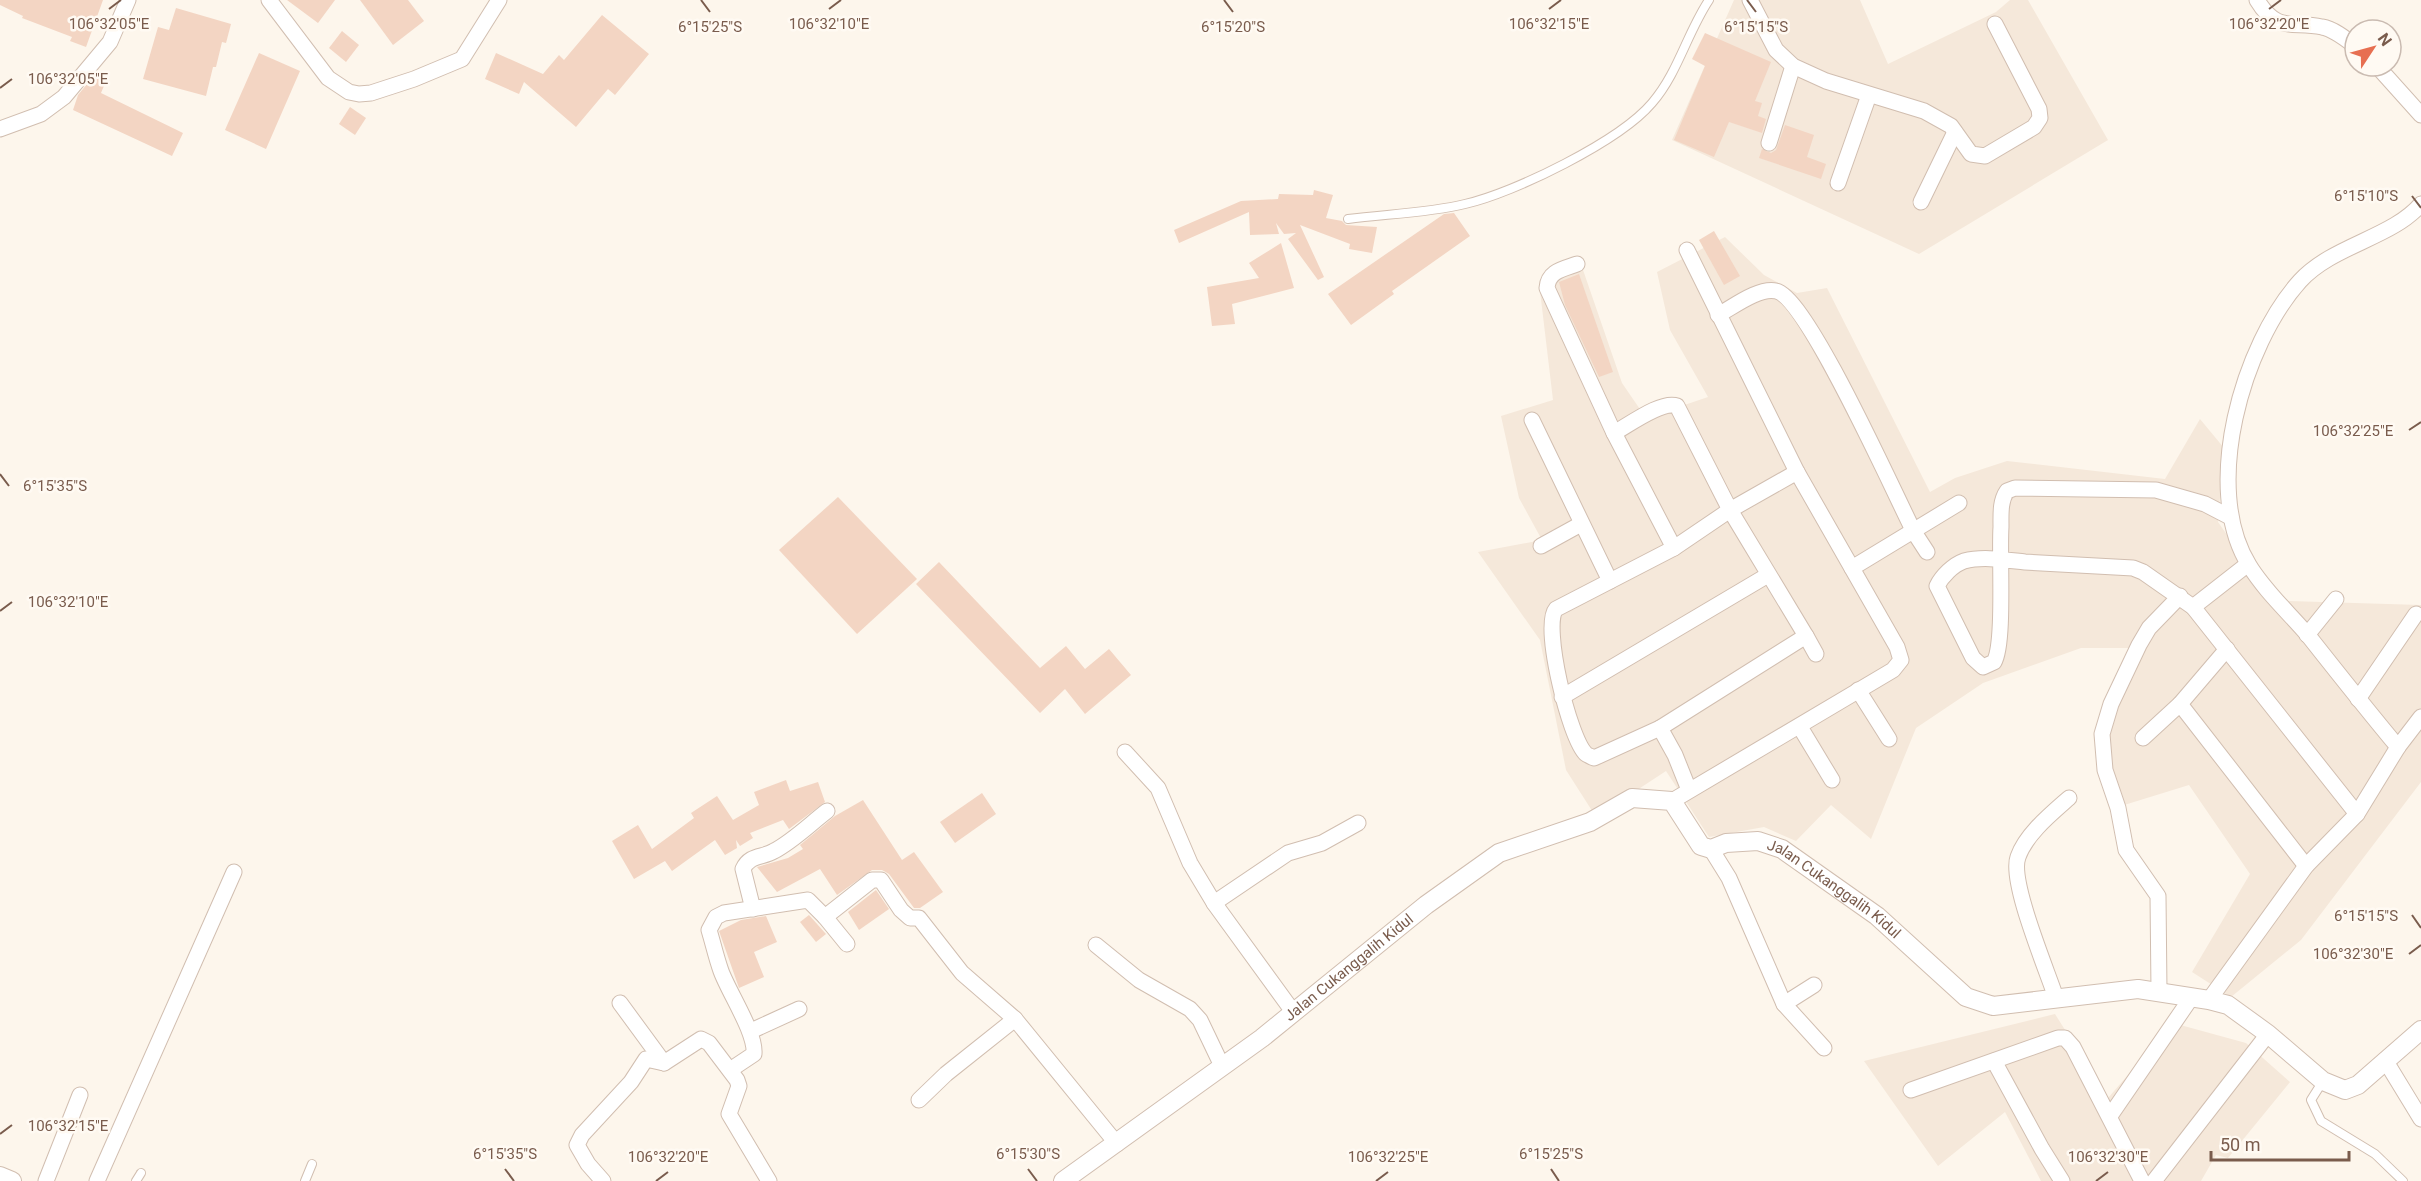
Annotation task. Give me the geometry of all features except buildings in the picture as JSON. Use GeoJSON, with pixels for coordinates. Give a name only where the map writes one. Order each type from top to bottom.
{"type":"FeatureCollection","features":[{"type":"Feature","properties":{"kind":"street"},"geometry":{"type":"LineString","coordinates":[[0,129],[41,114],[64,97],[110,42],[128,0]]}},
{"type":"Feature","properties":{"kind":"street"},"geometry":{"type":"LineString","coordinates":[[269,0],[328,78],[349,92],[359,94],[404,82],[462,59],[499,0]]}},
{"type":"Feature","properties":{"kind":"street"},"geometry":{"type":"LineString","coordinates":[[1750,0],[1776,50],[1793,66],[1826,81],[1924,111],[1951,126],[1971,154],[1985,156],[2034,127],[2040,118],[2039,109],[1995,24]]}},
{"type":"Feature","properties":{"kind":"street"},"geometry":{"type":"LineString","coordinates":[[2257,0],[2272,19],[2280,24],[2325,27],[2343,38]]}},
{"type":"Feature","properties":{"kind":"street"},"geometry":{"type":"LineString","coordinates":[[1770,143],[1793,66]]}},
{"type":"Feature","properties":{"kind":"street"},"geometry":{"type":"LineString","coordinates":[[2388,78],[2421,115]]}},
{"type":"Feature","properties":{"kind":"street"},"geometry":{"type":"LineString","coordinates":[[1838,183],[1869,94]]}},
{"type":"Feature","properties":{"kind":"street"},"geometry":{"type":"LineString","coordinates":[[1921,202],[1955,132]]}},
{"type":"Feature","properties":{"kind":"street"},"geometry":{"type":"LineString","coordinates":[[2398,747],[2248,564],[2230,516],[2228,472],[2233,421],[2255,357],[2279,305],[2302,279],[2326,258],[2419,210]]}},
{"type":"Feature","properties":{"kind":"street"},"geometry":{"type":"LineString","coordinates":[[1687,250],[1797,472],[1897,647],[1900,660],[1893,670],[1672,801],[1701,846],[1711,849],[1729,878],[1784,1004],[1824,1048]]}},
{"type":"Feature","properties":{"kind":"street"},"geometry":{"type":"LineString","coordinates":[[1577,264],[1552,273],[1547,280],[1547,288],[1614,433],[1674,548]]}},
{"type":"Feature","properties":{"kind":"street"},"geometry":{"type":"LineString","coordinates":[[1718,315],[1755,295],[1773,290],[1783,293],[1792,302],[1818,339],[1914,532],[1927,552]]}},
{"type":"Feature","properties":{"kind":"street"},"geometry":{"type":"LineString","coordinates":[[1614,433],[1659,407],[1670,404],[1677,406],[1730,510],[1816,654]]}},
{"type":"Feature","properties":{"kind":"street"},"geometry":{"type":"LineString","coordinates":[[1532,420],[1610,581]]}},
{"type":"Feature","properties":{"kind":"street"},"geometry":{"type":"LineString","coordinates":[[1797,472],[1730,510],[1674,548],[1556,609],[1551,614],[1551,627],[1562,697],[1580,746],[1586,755],[1594,758],[1660,728],[1806,636]]}},
{"type":"Feature","properties":{"kind":"street"},"geometry":{"type":"LineString","coordinates":[[2230,516],[2205,504],[2156,490],[2014,488],[2007,490],[2002,502],[1999,560],[1999,648],[1994,662],[1983,667],[1973,658],[1938,586],[1941,578],[1963,562],[1999,560],[2133,568],[2143,572],[2193,607],[2357,814]]}},
{"type":"Feature","properties":{"kind":"street"},"geometry":{"type":"LineString","coordinates":[[1852,568],[1959,503]]}},
{"type":"Feature","properties":{"kind":"street"},"geometry":{"type":"LineString","coordinates":[[1541,546],[1581,524]]}},
{"type":"Feature","properties":{"kind":"street"},"geometry":{"type":"LineString","coordinates":[[2193,607],[2248,564]]}},
{"type":"Feature","properties":{"kind":"street"},"geometry":{"type":"LineString","coordinates":[[1562,697],[1768,575]]}},
{"type":"Feature","properties":{"kind":"street"},"geometry":{"type":"LineString","coordinates":[[2159,991],[2158,896],[2126,850],[2118,808],[2105,770],[2102,734],[2111,704],[2139,645],[2149,628],[2180,596]]}},
{"type":"Feature","properties":{"kind":"street"},"geometry":{"type":"LineString","coordinates":[[2307,635],[2336,598]]}},
{"type":"Feature","properties":{"kind":"street"},"geometry":{"type":"LineString","coordinates":[[2358,699],[2416,614]]}},
{"type":"Feature","properties":{"kind":"street"},"geometry":{"type":"LineString","coordinates":[[2143,738],[2180,704],[2228,649]]}},
{"type":"Feature","properties":{"kind":"street"},"geometry":{"type":"LineString","coordinates":[[1858,690],[1889,739]]}},
{"type":"Feature","properties":{"kind":"street"},"geometry":{"type":"LineString","coordinates":[[2180,704],[2306,866]]}},
{"type":"Feature","properties":{"kind":"street"},"geometry":{"type":"LineString","coordinates":[[2209,1000],[2306,866],[2357,814],[2398,747],[2421,717]]}},
{"type":"Feature","properties":{"kind":"street"},"geometry":{"type":"LineString","coordinates":[[1800,727],[1833,780]]}},
{"type":"Feature","properties":{"kind":"street"},"geometry":{"type":"LineString","coordinates":[[1660,728],[1676,755],[1689,790]]}},
{"type":"Feature","properties":{"kind":"street"},"geometry":{"type":"LineString","coordinates":[[1125,752],[1158,788],[1190,864],[1214,903],[1294,1013]]}},
{"type":"Feature","properties":{"kind":"street","name":"Jalan Cukanggalih Kidul"},"geometry":{"type":"LineString","coordinates":[[1063,1181],[1117,1144],[1294,1013],[1426,905],[1499,853],[1590,822],[1632,798],[1672,801]]}},
{"type":"Feature","properties":{"kind":"street"},"geometry":{"type":"LineString","coordinates":[[2056,998],[2019,887],[2017,858],[2032,835],[2069,798]]}},
{"type":"Feature","properties":{"kind":"street"},"geometry":{"type":"LineString","coordinates":[[753,909],[743,868],[745,864],[750,859],[780,848],[827,811]]}},
{"type":"Feature","properties":{"kind":"street"},"geometry":{"type":"LineString","coordinates":[[1214,903],[1288,853],[1322,843],[1358,823]]}},
{"type":"Feature","properties":{"kind":"street","name":"Jalan Cukanggalih Kidul"},"geometry":{"type":"LineString","coordinates":[[1711,849],[1726,843],[1758,841],[1782,849],[1877,916],[1951,984],[1974,1001],[1993,1006],[2138,989],[2209,1000],[2228,1005],[2268,1034],[2323,1081],[2345,1090],[2358,1085],[2421,1030]]}},
{"type":"Feature","properties":{"kind":"street"},"geometry":{"type":"LineString","coordinates":[[97,1181],[234,872]]}},
{"type":"Feature","properties":{"kind":"street"},"geometry":{"type":"LineString","coordinates":[[825,917],[872,880],[881,880],[901,910],[910,918],[919,918],[962,973],[1016,1019],[1117,1144]]}},
{"type":"Feature","properties":{"kind":"street"},"geometry":{"type":"LineString","coordinates":[[730,1070],[754,1054],[751,1031],[739,1013],[721,970],[709,930],[716,917],[724,913],[803,899],[811,902],[847,944]]}},
{"type":"Feature","properties":{"kind":"street"},"geometry":{"type":"LineString","coordinates":[[1096,945],[1139,980],[1178,1000],[1190,1009],[1200,1020],[1222,1066]]}},
{"type":"Feature","properties":{"kind":"street"},"geometry":{"type":"LineString","coordinates":[[1784,1004],[1814,985]]}},
{"type":"Feature","properties":{"kind":"street"},"geometry":{"type":"LineString","coordinates":[[2110,1116],[2191,998]]}},
{"type":"Feature","properties":{"kind":"street"},"geometry":{"type":"LineString","coordinates":[[620,1003],[664,1063]]}},
{"type":"Feature","properties":{"kind":"street"},"geometry":{"type":"LineString","coordinates":[[751,1031],[799,1009]]}},
{"type":"Feature","properties":{"kind":"street"},"geometry":{"type":"LineString","coordinates":[[919,1100],[945,1074],[1016,1019]]}},
{"type":"Feature","properties":{"kind":"street"},"geometry":{"type":"LineString","coordinates":[[2154,1181],[2268,1034]]}},
{"type":"Feature","properties":{"kind":"street"},"geometry":{"type":"LineString","coordinates":[[1911,1090],[2065,1038],[2073,1047],[2142,1181]]}},
{"type":"Feature","properties":{"kind":"street"},"geometry":{"type":"LineString","coordinates":[[603,1181],[581,1154],[577,1145],[582,1135],[631,1082],[645,1059],[664,1063],[697,1040],[704,1040],[730,1070],[739,1086],[729,1114],[769,1181]]}},
{"type":"Feature","properties":{"kind":"street"},"geometry":{"type":"LineString","coordinates":[[2385,1060],[2421,1119]]}},
{"type":"Feature","properties":{"kind":"street"},"geometry":{"type":"LineString","coordinates":[[1994,1061],[2062,1181]]}},
{"type":"Feature","properties":{"kind":"street"},"geometry":{"type":"LineString","coordinates":[[46,1181],[80,1095]]}},
{"type":"Feature","properties":{"kind":"street"},"geometry":{"type":"LineString","coordinates":[[0,1176],[12,1181]]}},
{"type":"Feature","properties":{"kind":"lane"},"geometry":{"type":"LineString","coordinates":[[1348,219],[1464,205],[1501,195],[1612,138],[1651,105],[1670,79],[1696,18],[1709,0]]}},
{"type":"Feature","properties":{"kind":"lane"},"geometry":{"type":"LineString","coordinates":[[2323,1081],[2312,1100],[2320,1121],[2375,1154],[2403,1181]]}},
{"type":"Feature","properties":{"kind":"lane"},"geometry":{"type":"LineString","coordinates":[[305,1181],[312,1164]]}},
{"type":"Feature","properties":{"kind":"lane"},"geometry":{"type":"LineString","coordinates":[[136,1181],[141,1173]]}},
{"type":"Feature","properties":{"kind":"shaded area"},"geometry":{"type":"Polygon","coordinates":[[[1734,0],[1860,0],[1888,64],[1996,12],[2010,0],[2028,0],[2108,140],[1919,254],[1672,140],[1734,0]]]}},
{"type":"Feature","properties":{"kind":"shaded area"},"geometry":{"type":"Polygon","coordinates":[[[1725,237],[1764,275],[1797,293],[1827,288],[1930,492],[1955,478],[2007,461],[2165,479],[2200,419],[2224,448],[2218,522],[2269,595],[2289,601],[2421,605],[2421,782],[2301,940],[2231,997],[2192,972],[2250,874],[2189,785],[2121,806],[2102,744],[2107,724],[2146,648],[2081,648],[1983,683],[1916,728],[1871,839],[1831,805],[1796,841],[1764,827],[1709,837],[1666,771],[1596,817],[1566,770],[1540,640],[1478,552],[1542,540],[1519,498],[1501,416],[1553,400],[1540,291],[1552,276],[1582,267],[1622,383],[1646,418],[1708,397],[1670,330],[1657,272],[1725,237]]]}},
{"type":"Feature","properties":{"kind":"shaded area"},"geometry":{"type":"Polygon","coordinates":[[[2055,1014],[2108,1098],[2173,1023],[2246,1043],[2290,1082],[2228,1158],[2216,1155],[2201,1181],[2041,1181],[2005,1112],[1938,1166],[1864,1061],[2055,1014]]]}}]}
